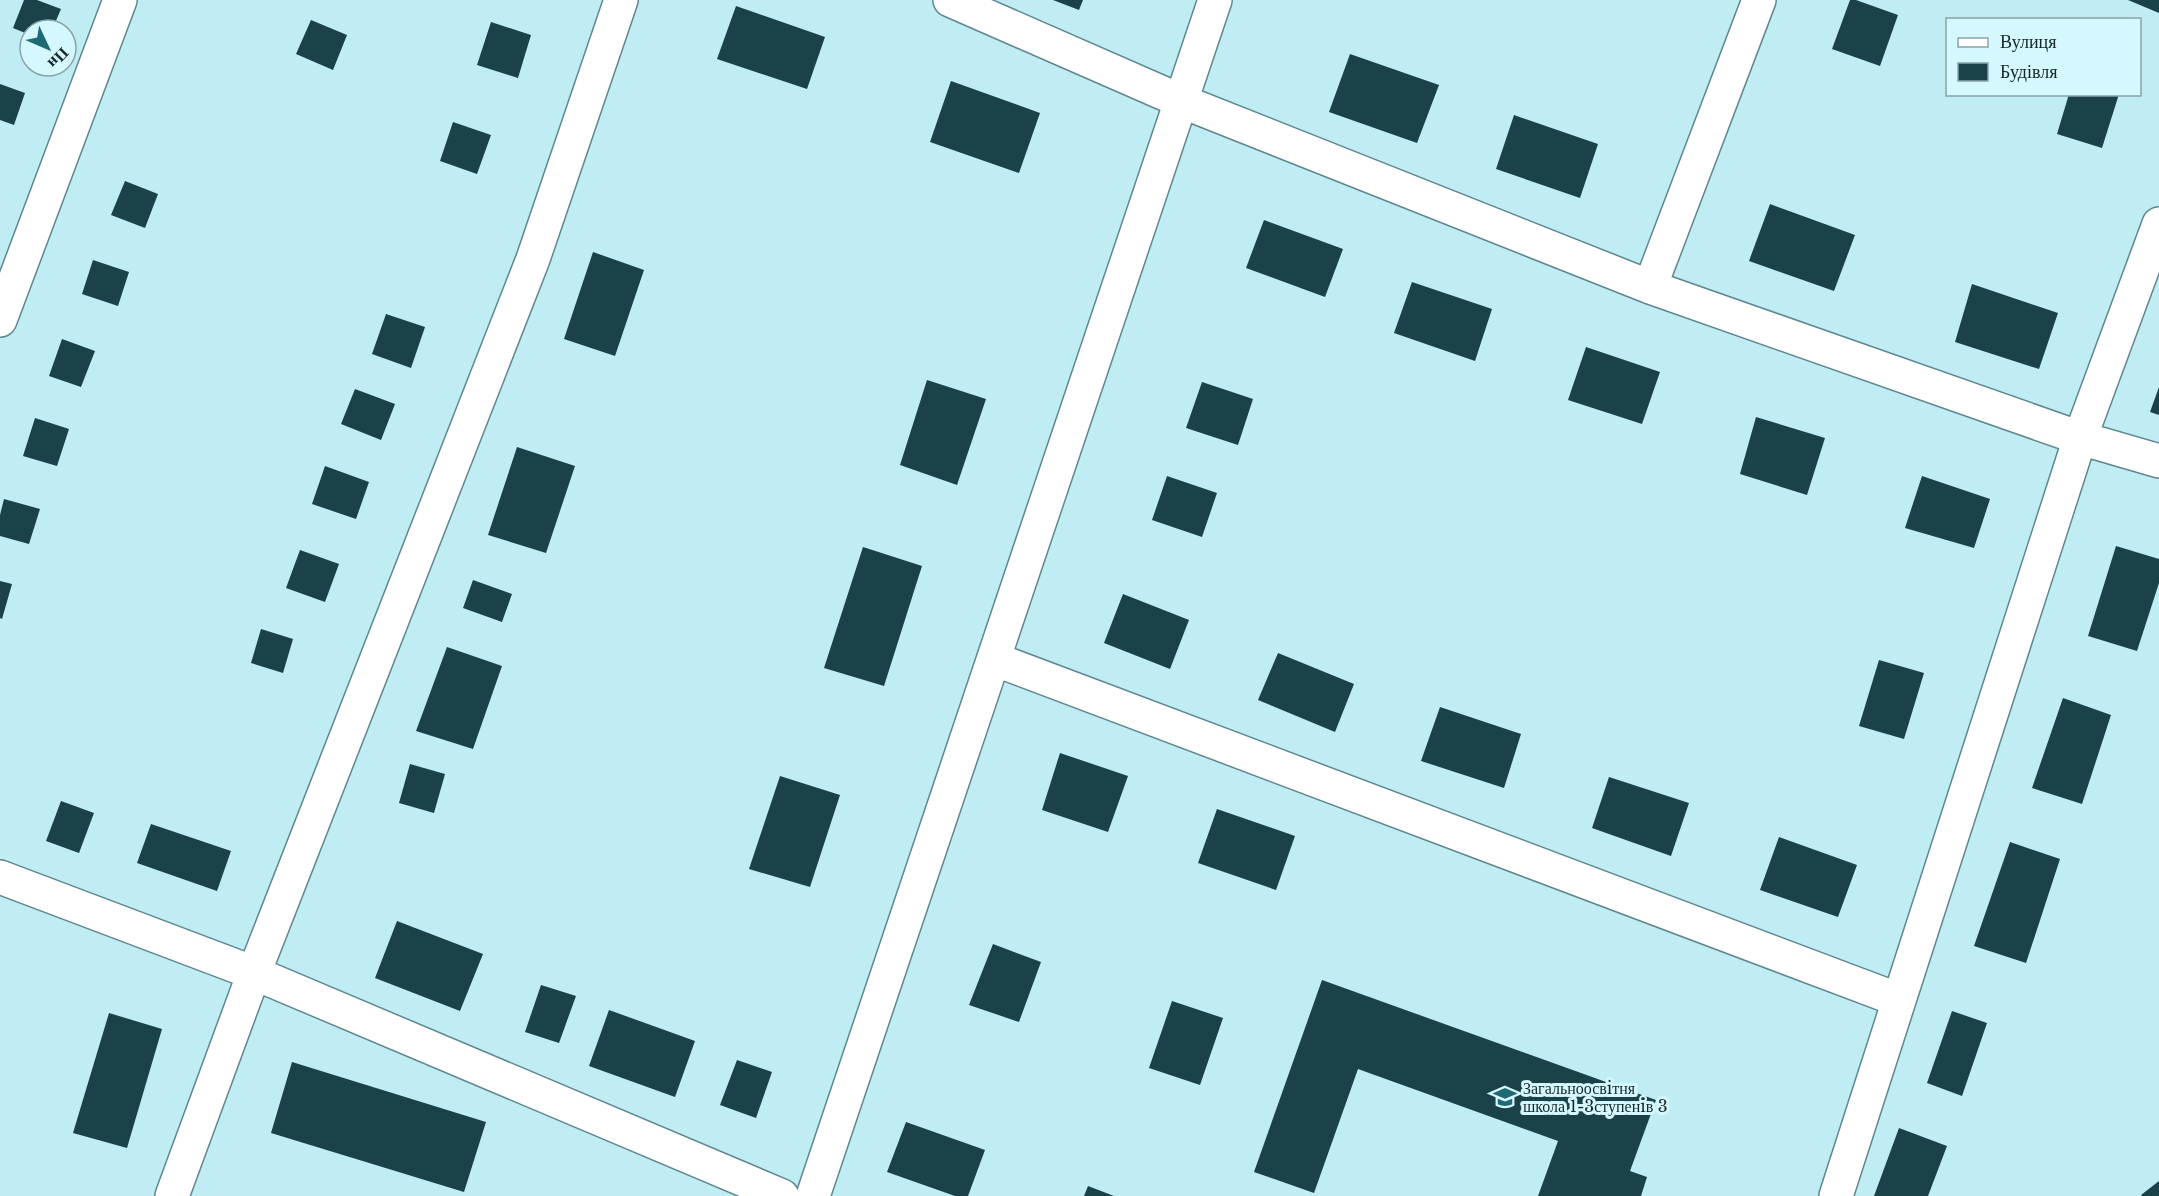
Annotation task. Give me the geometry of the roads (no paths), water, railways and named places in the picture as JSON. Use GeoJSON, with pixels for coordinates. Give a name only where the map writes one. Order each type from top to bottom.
{"type":"FeatureCollection","features":[{"type":"Feature","properties":{"kind":"street"},"geometry":{"type":"LineString","coordinates":[[0,320],[120,0]]}},
{"type":"Feature","properties":{"kind":"street"},"geometry":{"type":"LineString","coordinates":[[172,1196],[254,973],[533,259],[621,0]]}},
{"type":"Feature","properties":{"kind":"street"},"geometry":{"type":"LineString","coordinates":[[950,0],[1182,101],[1650,287],[2080,438],[2159,460]]}},
{"type":"Feature","properties":{"kind":"street"},"geometry":{"type":"LineString","coordinates":[[813,1196],[1215,0]]}},
{"type":"Feature","properties":{"kind":"street"},"geometry":{"type":"LineString","coordinates":[[1650,287],[1760,0]]}},
{"type":"Feature","properties":{"kind":"street"},"geometry":{"type":"LineString","coordinates":[[1836,1196],[2080,438],[2159,224]]}},
{"type":"Feature","properties":{"kind":"street"},"geometry":{"type":"LineString","coordinates":[[994,659],[1899,1000]]}},
{"type":"Feature","properties":{"kind":"street"},"geometry":{"type":"LineString","coordinates":[[0,876],[254,973],[782,1196]]}},
{"type":"Feature","properties":{"kind":"place","name":"Загальноосвiтня школа 1-3ступенiв 3"},"geometry":{"type":"Point","coordinates":[1505,1097]}}]}
